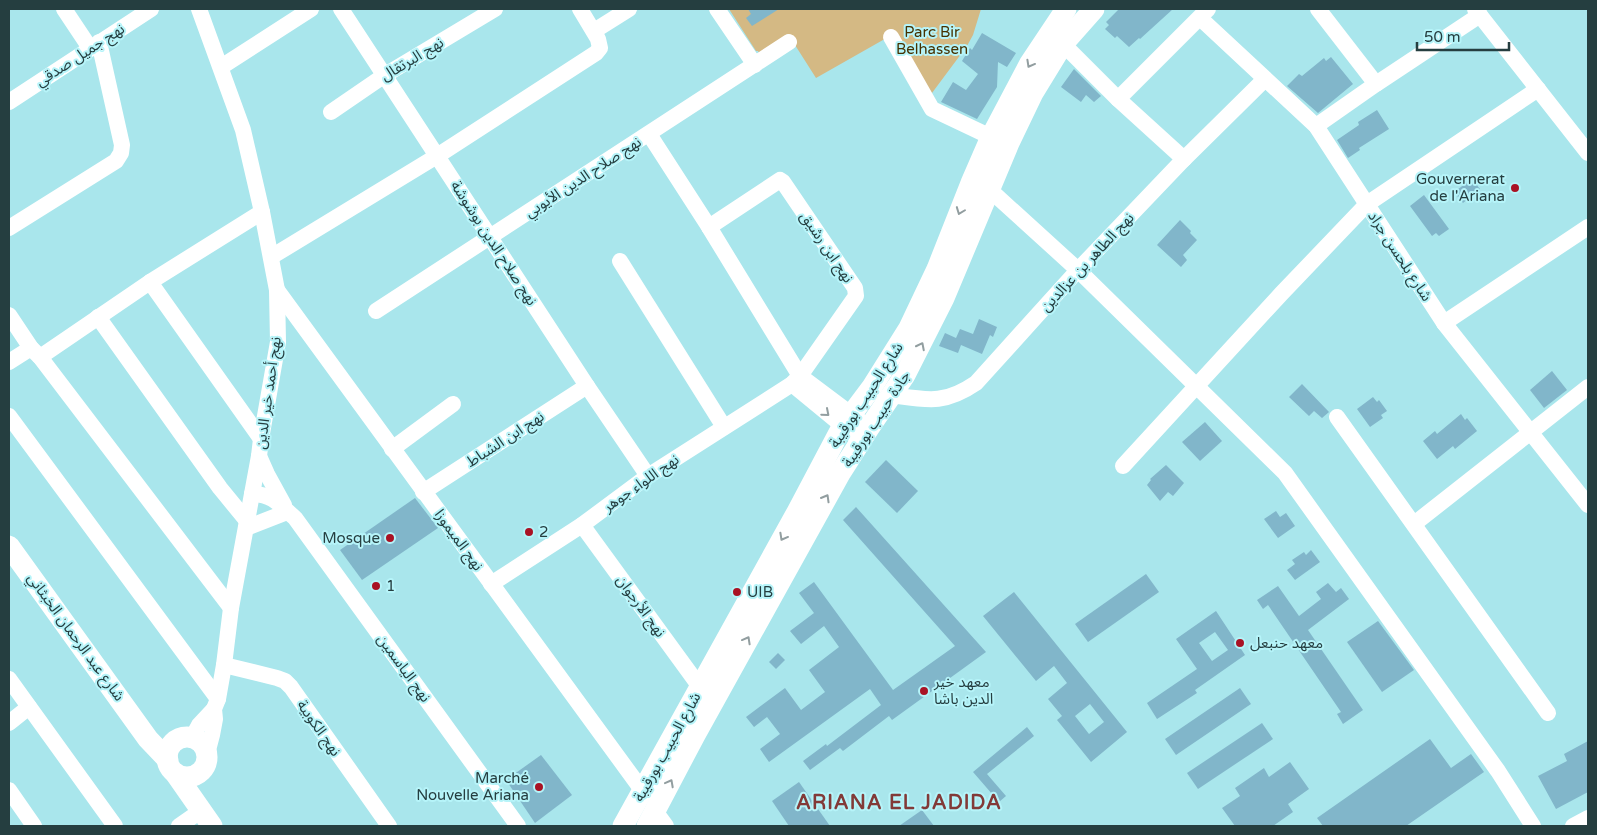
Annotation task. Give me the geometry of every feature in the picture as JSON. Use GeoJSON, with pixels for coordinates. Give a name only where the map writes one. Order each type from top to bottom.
{"type":"FeatureCollection","features":[{"type":"Feature","properties":{"kind":"main road","name":"شارع الحبيب بورقيبة"},"geometry":{"type":"LineString","coordinates":[[623,826],[847,421],[888,362],[914,319],[937,269],[991,137],[1030,63],[1057,38],[1066,9]]}},
{"type":"Feature","properties":{"kind":"main road","name":"جادة حبيب بورقيبة"},"geometry":{"type":"LineString","coordinates":[[656,821],[799,545],[864,434],[905,376],[940,307],[1009,143],[1057,38],[1094,9]]}},
{"type":"Feature","properties":{"kind":"main road","name":"شارع عبد الرحمان الخبثاني"},"geometry":{"type":"LineString","coordinates":[[9,546],[207,818]]}},
{"type":"Feature","properties":{"kind":"main road"},"geometry":{"type":"LineString","coordinates":[[142,729],[200,741],[205,747],[204,796],[207,818]]}},
{"type":"Feature","properties":{"kind":"main road"},"geometry":{"type":"LineString","coordinates":[[185,739],[171,745],[168,752],[171,767],[182,776],[190,777],[198,774],[206,762]]}},
{"type":"Feature","properties":{"kind":"street"},"geometry":{"type":"LineString","coordinates":[[9,228],[116,161],[122,153],[122,145],[94,45],[64,9]]}},
{"type":"Feature","properties":{"kind":"street","name":"نهج جميل صدقي"},"geometry":{"type":"LineString","coordinates":[[9,102],[151,9]]}},
{"type":"Feature","properties":{"kind":"street","name":"نهج أحمد خير الدين"},"geometry":{"type":"LineString","coordinates":[[199,9],[243,130],[262,212],[277,290],[278,342],[231,608],[215,719],[206,762]]}},
{"type":"Feature","properties":{"kind":"street"},"geometry":{"type":"LineString","coordinates":[[221,67],[311,9]]}},
{"type":"Feature","properties":{"kind":"street","name":"نهج صلاح الدين بوشوشة"},"geometry":{"type":"LineString","coordinates":[[341,9],[587,386],[648,476]]}},
{"type":"Feature","properties":{"kind":"street","name":"نهج البرتقال"},"geometry":{"type":"LineString","coordinates":[[331,112],[385,76],[496,9]]}},
{"type":"Feature","properties":{"kind":"street"},"geometry":{"type":"LineString","coordinates":[[270,257],[437,156],[596,53],[600,48],[600,44],[580,9]]}},
{"type":"Feature","properties":{"kind":"street"},"geometry":{"type":"LineString","coordinates":[[594,31],[629,9]]}},
{"type":"Feature","properties":{"kind":"street"},"geometry":{"type":"LineString","coordinates":[[717,9],[755,65]]}},
{"type":"Feature","properties":{"kind":"street"},"geometry":{"type":"LineString","coordinates":[[1318,9],[1376,84]]}},
{"type":"Feature","properties":{"kind":"street"},"geometry":{"type":"LineString","coordinates":[[1316,126],[1478,12],[1588,153]]}},
{"type":"Feature","properties":{"kind":"street"},"geometry":{"type":"LineString","coordinates":[[1118,99],[1204,13]]}},
{"type":"Feature","properties":{"kind":"street","name":"شارع بلحسن جراد"},"geometry":{"type":"LineString","coordinates":[[1204,13],[1265,79],[1316,126],[1444,324],[1588,505]]}},
{"type":"Feature","properties":{"kind":"street"},"geometry":{"type":"LineString","coordinates":[[891,37],[932,109],[991,137]]}},
{"type":"Feature","properties":{"kind":"street"},"geometry":{"type":"LineString","coordinates":[[1057,38],[1118,99],[1184,159]]}},
{"type":"Feature","properties":{"kind":"street","name":"نهج صلاح الدين الأيوبي"},"geometry":{"type":"LineString","coordinates":[[376,311],[789,42]]}},
{"type":"Feature","properties":{"kind":"street","name":"نهج الطاهر بن عزالدين"},"geometry":{"type":"LineString","coordinates":[[891,395],[926,400],[943,400],[976,384],[1078,270],[1184,159],[1265,79]]}},
{"type":"Feature","properties":{"kind":"street"},"geometry":{"type":"LineString","coordinates":[[1122,466],[1367,204],[1538,89]]}},
{"type":"Feature","properties":{"kind":"street"},"geometry":{"type":"LineString","coordinates":[[648,134],[709,227],[796,380],[864,434]]}},
{"type":"Feature","properties":{"kind":"street","name":"نهج ابن رشيق"},"geometry":{"type":"LineString","coordinates":[[709,227],[780,180],[855,288],[856,296],[796,380]]}},
{"type":"Feature","properties":{"kind":"street"},"geometry":{"type":"LineString","coordinates":[[990,190],[1078,270],[1285,473],[1498,771],[1533,826]]}},
{"type":"Feature","properties":{"kind":"street"},"geometry":{"type":"LineString","coordinates":[[9,362],[35,352],[98,317],[262,212]]}},
{"type":"Feature","properties":{"kind":"street"},"geometry":{"type":"LineString","coordinates":[[1444,324],[1588,227]]}},
{"type":"Feature","properties":{"kind":"street"},"geometry":{"type":"LineString","coordinates":[[620,261],[724,427]]}},
{"type":"Feature","properties":{"kind":"street"},"geometry":{"type":"LineString","coordinates":[[150,282],[261,439]]}},
{"type":"Feature","properties":{"kind":"street","name":"نهج الميموزا"},"geometry":{"type":"LineString","coordinates":[[277,290],[642,790]]}},
{"type":"Feature","properties":{"kind":"street"},"geometry":{"type":"LineString","coordinates":[[9,316],[231,608]]}},
{"type":"Feature","properties":{"kind":"street"},"geometry":{"type":"LineString","coordinates":[[98,317],[247,524],[287,512]]}},
{"type":"Feature","properties":{"kind":"street","name":"نهج اللواء جوهر"},"geometry":{"type":"LineString","coordinates":[[491,584],[582,525],[648,476],[796,380]]}},
{"type":"Feature","properties":{"kind":"street","name":"نهج ابن الشباط"},"geometry":{"type":"LineString","coordinates":[[423,492],[587,386]]}},
{"type":"Feature","properties":{"kind":"street"},"geometry":{"type":"LineString","coordinates":[[1414,524],[1588,387]]}},
{"type":"Feature","properties":{"kind":"street"},"geometry":{"type":"LineString","coordinates":[[392,449],[453,404]]}},
{"type":"Feature","properties":{"kind":"street"},"geometry":{"type":"LineString","coordinates":[[9,416],[216,704],[199,726],[185,739]]}},
{"type":"Feature","properties":{"kind":"street"},"geometry":{"type":"LineString","coordinates":[[1337,418],[1548,713]]}},
{"type":"Feature","properties":{"kind":"street","name":"نهج الياسمين"},"geometry":{"type":"LineString","coordinates":[[259,456],[287,512],[298,522],[518,826]]}},
{"type":"Feature","properties":{"kind":"street"},"geometry":{"type":"LineString","coordinates":[[251,499],[265,510],[287,512]]}},
{"type":"Feature","properties":{"kind":"street","name":"نهج الأرجوان"},"geometry":{"type":"LineString","coordinates":[[582,525],[700,687]]}},
{"type":"Feature","properties":{"kind":"street","name":"نهج الكوبية"},"geometry":{"type":"LineString","coordinates":[[224,665],[285,681],[389,826]]}},
{"type":"Feature","properties":{"kind":"street"},"geometry":{"type":"LineString","coordinates":[[9,679],[115,826]]}},
{"type":"Feature","properties":{"kind":"street"},"geometry":{"type":"LineString","coordinates":[[9,723],[29,707]]}},
{"type":"Feature","properties":{"kind":"street"},"geometry":{"type":"LineString","coordinates":[[9,790],[34,826]]}},
{"type":"Feature","properties":{"kind":"street"},"geometry":{"type":"LineString","coordinates":[[179,826],[207,818]]}},
{"type":"Feature","properties":{"kind":"street"},"geometry":{"type":"LineString","coordinates":[[1572,826],[1588,818]]}},
{"type":"Feature","properties":{"kind":"green space","name":"Parc Bir Belhassen"},"geometry":{"type":"Polygon","coordinates":[[[729,9],[981,9],[973,35],[967,46],[929,97],[890,36],[816,78],[788,34],[759,53],[729,9]]]}},
{"type":"Feature","properties":{"kind":"building"},"geometry":{"type":"Polygon","coordinates":[[[748,9],[779,9],[752,26],[746,18],[751,14],[748,9]]]}},
{"type":"Feature","properties":{"kind":"building"},"geometry":{"type":"Polygon","coordinates":[[[1119,9],[1173,9],[1129,47],[1117,36],[1115,38],[1105,29],[1109,25],[1106,22],[1119,9]]]}},
{"type":"Feature","properties":{"kind":"building"},"geometry":{"type":"Polygon","coordinates":[[[982,33],[1016,53],[1007,67],[998,62],[997,87],[977,119],[941,102],[953,82],[966,90],[978,74],[962,61],[970,48],[972,50],[982,33]]]}},
{"type":"Feature","properties":{"kind":"building"},"geometry":{"type":"Polygon","coordinates":[[[1331,57],[1353,84],[1318,113],[1287,86],[1299,74],[1302,76],[1324,58],[1326,61],[1331,57]]]}},
{"type":"Feature","properties":{"kind":"building"},"geometry":{"type":"Polygon","coordinates":[[[1074,69],[1101,96],[1094,102],[1086,95],[1081,102],[1061,87],[1074,69]]]}},
{"type":"Feature","properties":{"kind":"building"},"geometry":{"type":"Polygon","coordinates":[[[1377,110],[1389,129],[1359,148],[1360,150],[1348,158],[1337,140],[1359,125],[1358,122],[1377,110]]]}},
{"type":"Feature","properties":{"kind":"building"},"geometry":{"type":"Polygon","coordinates":[[[1472,179],[1480,189],[1463,203],[1454,192],[1472,179]]]}},
{"type":"Feature","properties":{"kind":"building"},"geometry":{"type":"Polygon","coordinates":[[[1424,195],[1449,229],[1439,236],[1436,233],[1432,236],[1410,206],[1424,195]]]}},
{"type":"Feature","properties":{"kind":"building"},"geometry":{"type":"Polygon","coordinates":[[[1180,220],[1197,240],[1183,255],[1187,260],[1181,267],[1157,245],[1180,220]]]}},
{"type":"Feature","properties":{"kind":"building"},"geometry":{"type":"Polygon","coordinates":[[[979,319],[997,327],[993,337],[990,335],[982,354],[961,345],[958,353],[939,346],[945,333],[956,338],[960,329],[973,334],[979,319]]]}},
{"type":"Feature","properties":{"kind":"building"},"geometry":{"type":"Polygon","coordinates":[[[1552,371],[1567,390],[1544,408],[1530,390],[1552,371]]]}},
{"type":"Feature","properties":{"kind":"building"},"geometry":{"type":"Polygon","coordinates":[[[1302,384],[1329,412],[1322,418],[1314,411],[1309,416],[1289,397],[1302,384]]]}},
{"type":"Feature","properties":{"kind":"building"},"geometry":{"type":"Polygon","coordinates":[[[1373,397],[1377,402],[1379,400],[1387,411],[1381,415],[1383,418],[1370,427],[1357,409],[1373,397]]]}},
{"type":"Feature","properties":{"kind":"building"},"geometry":{"type":"Polygon","coordinates":[[[1461,414],[1465,420],[1467,418],[1477,431],[1455,449],[1453,446],[1437,459],[1423,441],[1435,431],[1437,434],[1461,414]]]}},
{"type":"Feature","properties":{"kind":"building"},"geometry":{"type":"Polygon","coordinates":[[[1205,422],[1222,441],[1200,461],[1182,442],[1205,422]]]}},
{"type":"Feature","properties":{"kind":"building"},"geometry":{"type":"Polygon","coordinates":[[[886,460],[918,491],[897,513],[865,482],[886,460]]]}},
{"type":"Feature","properties":{"kind":"building"},"geometry":{"type":"Polygon","coordinates":[[[1166,465],[1184,483],[1173,496],[1168,492],[1160,501],[1147,485],[1150,479],[1166,465]]]}},
{"type":"Feature","properties":{"kind":"building","name":"Mosque"},"geometry":{"type":"Polygon","coordinates":[[[415,498],[438,528],[362,580],[340,550],[415,498]]]}},
{"type":"Feature","properties":{"kind":"building"},"geometry":{"type":"Polygon","coordinates":[[[856,507],[986,652],[892,720],[889,716],[843,751],[840,748],[810,770],[803,761],[826,744],[827,746],[881,705],[870,689],[769,762],[760,749],[780,734],[767,717],[754,727],[746,717],[785,688],[801,710],[825,692],[809,670],[839,647],[824,626],[801,644],[790,631],[814,613],[799,593],[814,582],[893,690],[955,646],[843,520],[856,507]]]}},
{"type":"Feature","properties":{"kind":"building"},"geometry":{"type":"Polygon","coordinates":[[[1276,511],[1280,517],[1286,513],[1295,526],[1278,538],[1264,519],[1276,511]]]}},
{"type":"Feature","properties":{"kind":"building"},"geometry":{"type":"Polygon","coordinates":[[[1311,550],[1320,562],[1295,580],[1287,570],[1295,564],[1292,560],[1304,552],[1306,555],[1311,550]]]}},
{"type":"Feature","properties":{"kind":"building"},"geometry":{"type":"Polygon","coordinates":[[[1146,574],[1159,592],[1088,642],[1075,624],[1146,574]]]}},
{"type":"Feature","properties":{"kind":"building"},"geometry":{"type":"Polygon","coordinates":[[[1328,583],[1336,592],[1341,588],[1349,599],[1308,630],[1363,710],[1343,724],[1337,714],[1341,712],[1268,605],[1263,609],[1257,600],[1278,586],[1299,616],[1321,599],[1316,592],[1328,583]]]}},
{"type":"Feature","properties":{"kind":"building"},"geometry":{"type":"Polygon","coordinates":[[[1014,592],[1127,732],[1091,762],[1057,720],[1062,716],[1048,699],[1067,683],[1054,666],[1036,681],[983,616],[1014,592]],[[1090,704],[1075,716],[1089,734],[1104,722],[1090,704]]]}},
{"type":"Feature","properties":{"kind":"building"},"geometry":{"type":"Polygon","coordinates":[[[1216,611],[1245,655],[1195,690],[1197,693],[1157,719],[1147,703],[1197,669],[1176,639],[1216,611]],[[1215,632],[1199,643],[1212,661],[1228,650],[1215,632]]]}},
{"type":"Feature","properties":{"kind":"building"},"geometry":{"type":"Polygon","coordinates":[[[1378,621],[1414,670],[1382,692],[1347,642],[1378,621]]]}},
{"type":"Feature","properties":{"kind":"building"},"geometry":{"type":"Polygon","coordinates":[[[778,653],[785,660],[776,669],[769,662],[778,653]]]}},
{"type":"Feature","properties":{"kind":"building"},"geometry":{"type":"Polygon","coordinates":[[[1240,688],[1251,704],[1176,755],[1165,739],[1240,688]]]}},
{"type":"Feature","properties":{"kind":"building"},"geometry":{"type":"Polygon","coordinates":[[[1262,723],[1273,739],[1198,789],[1187,773],[1262,723]]]}},
{"type":"Feature","properties":{"kind":"building"},"geometry":{"type":"Polygon","coordinates":[[[1027,727],[1034,736],[987,774],[1006,796],[999,802],[973,772],[1027,727]]]}},
{"type":"Feature","properties":{"kind":"building"},"geometry":{"type":"Polygon","coordinates":[[[1430,739],[1451,768],[1471,754],[1484,772],[1406,826],[1323,826],[1317,818],[1430,739]]]}},
{"type":"Feature","properties":{"kind":"building"},"geometry":{"type":"Polygon","coordinates":[[[1588,741],[1588,792],[1556,809],[1538,776],[1567,761],[1564,754],[1588,741]]]}},
{"type":"Feature","properties":{"kind":"building","name":"Marché Nouvelle Ariana"},"geometry":{"type":"Polygon","coordinates":[[[541,755],[572,795],[535,823],[506,780],[541,755]]]}},
{"type":"Feature","properties":{"kind":"building"},"geometry":{"type":"Polygon","coordinates":[[[1290,762],[1309,789],[1288,804],[1293,812],[1273,826],[1235,826],[1222,808],[1240,796],[1235,788],[1264,768],[1269,777],[1290,762]]]}},
{"type":"Feature","properties":{"kind":"building"},"geometry":{"type":"Polygon","coordinates":[[[799,782],[830,826],[789,826],[772,801],[799,782]]]}},
{"type":"Feature","properties":{"kind":"building"},"geometry":{"type":"Polygon","coordinates":[[[922,810],[934,826],[899,826],[922,810]]]}},
{"type":"Feature","properties":{"kind":"place","name":"Gouvernerat de l'Ariana"},"geometry":{"type":"Point","coordinates":[1515,188]}},
{"type":"Feature","properties":{"kind":"place","name":"2"},"geometry":{"type":"Point","coordinates":[529,532]}},
{"type":"Feature","properties":{"kind":"place","name":"Mosque"},"geometry":{"type":"Point","coordinates":[390,538]}},
{"type":"Feature","properties":{"kind":"place","name":"1"},"geometry":{"type":"Point","coordinates":[376,586]}},
{"type":"Feature","properties":{"kind":"place","name":"UIB"},"geometry":{"type":"Point","coordinates":[737,592]}},
{"type":"Feature","properties":{"kind":"place","name":"معهد حنبعل"},"geometry":{"type":"Point","coordinates":[1240,643]}},
{"type":"Feature","properties":{"kind":"place","name":"معهد خير الدين باشا"},"geometry":{"type":"Point","coordinates":[924,691]}},
{"type":"Feature","properties":{"kind":"place","name":"Marché Nouvelle Ariana"},"geometry":{"type":"Point","coordinates":[539,787]}},
{"type":"Feature","properties":{"kind":"district","name":"ARIANA EL JADIDA"},"geometry":{"type":"Point","coordinates":[899,803]}}]}
